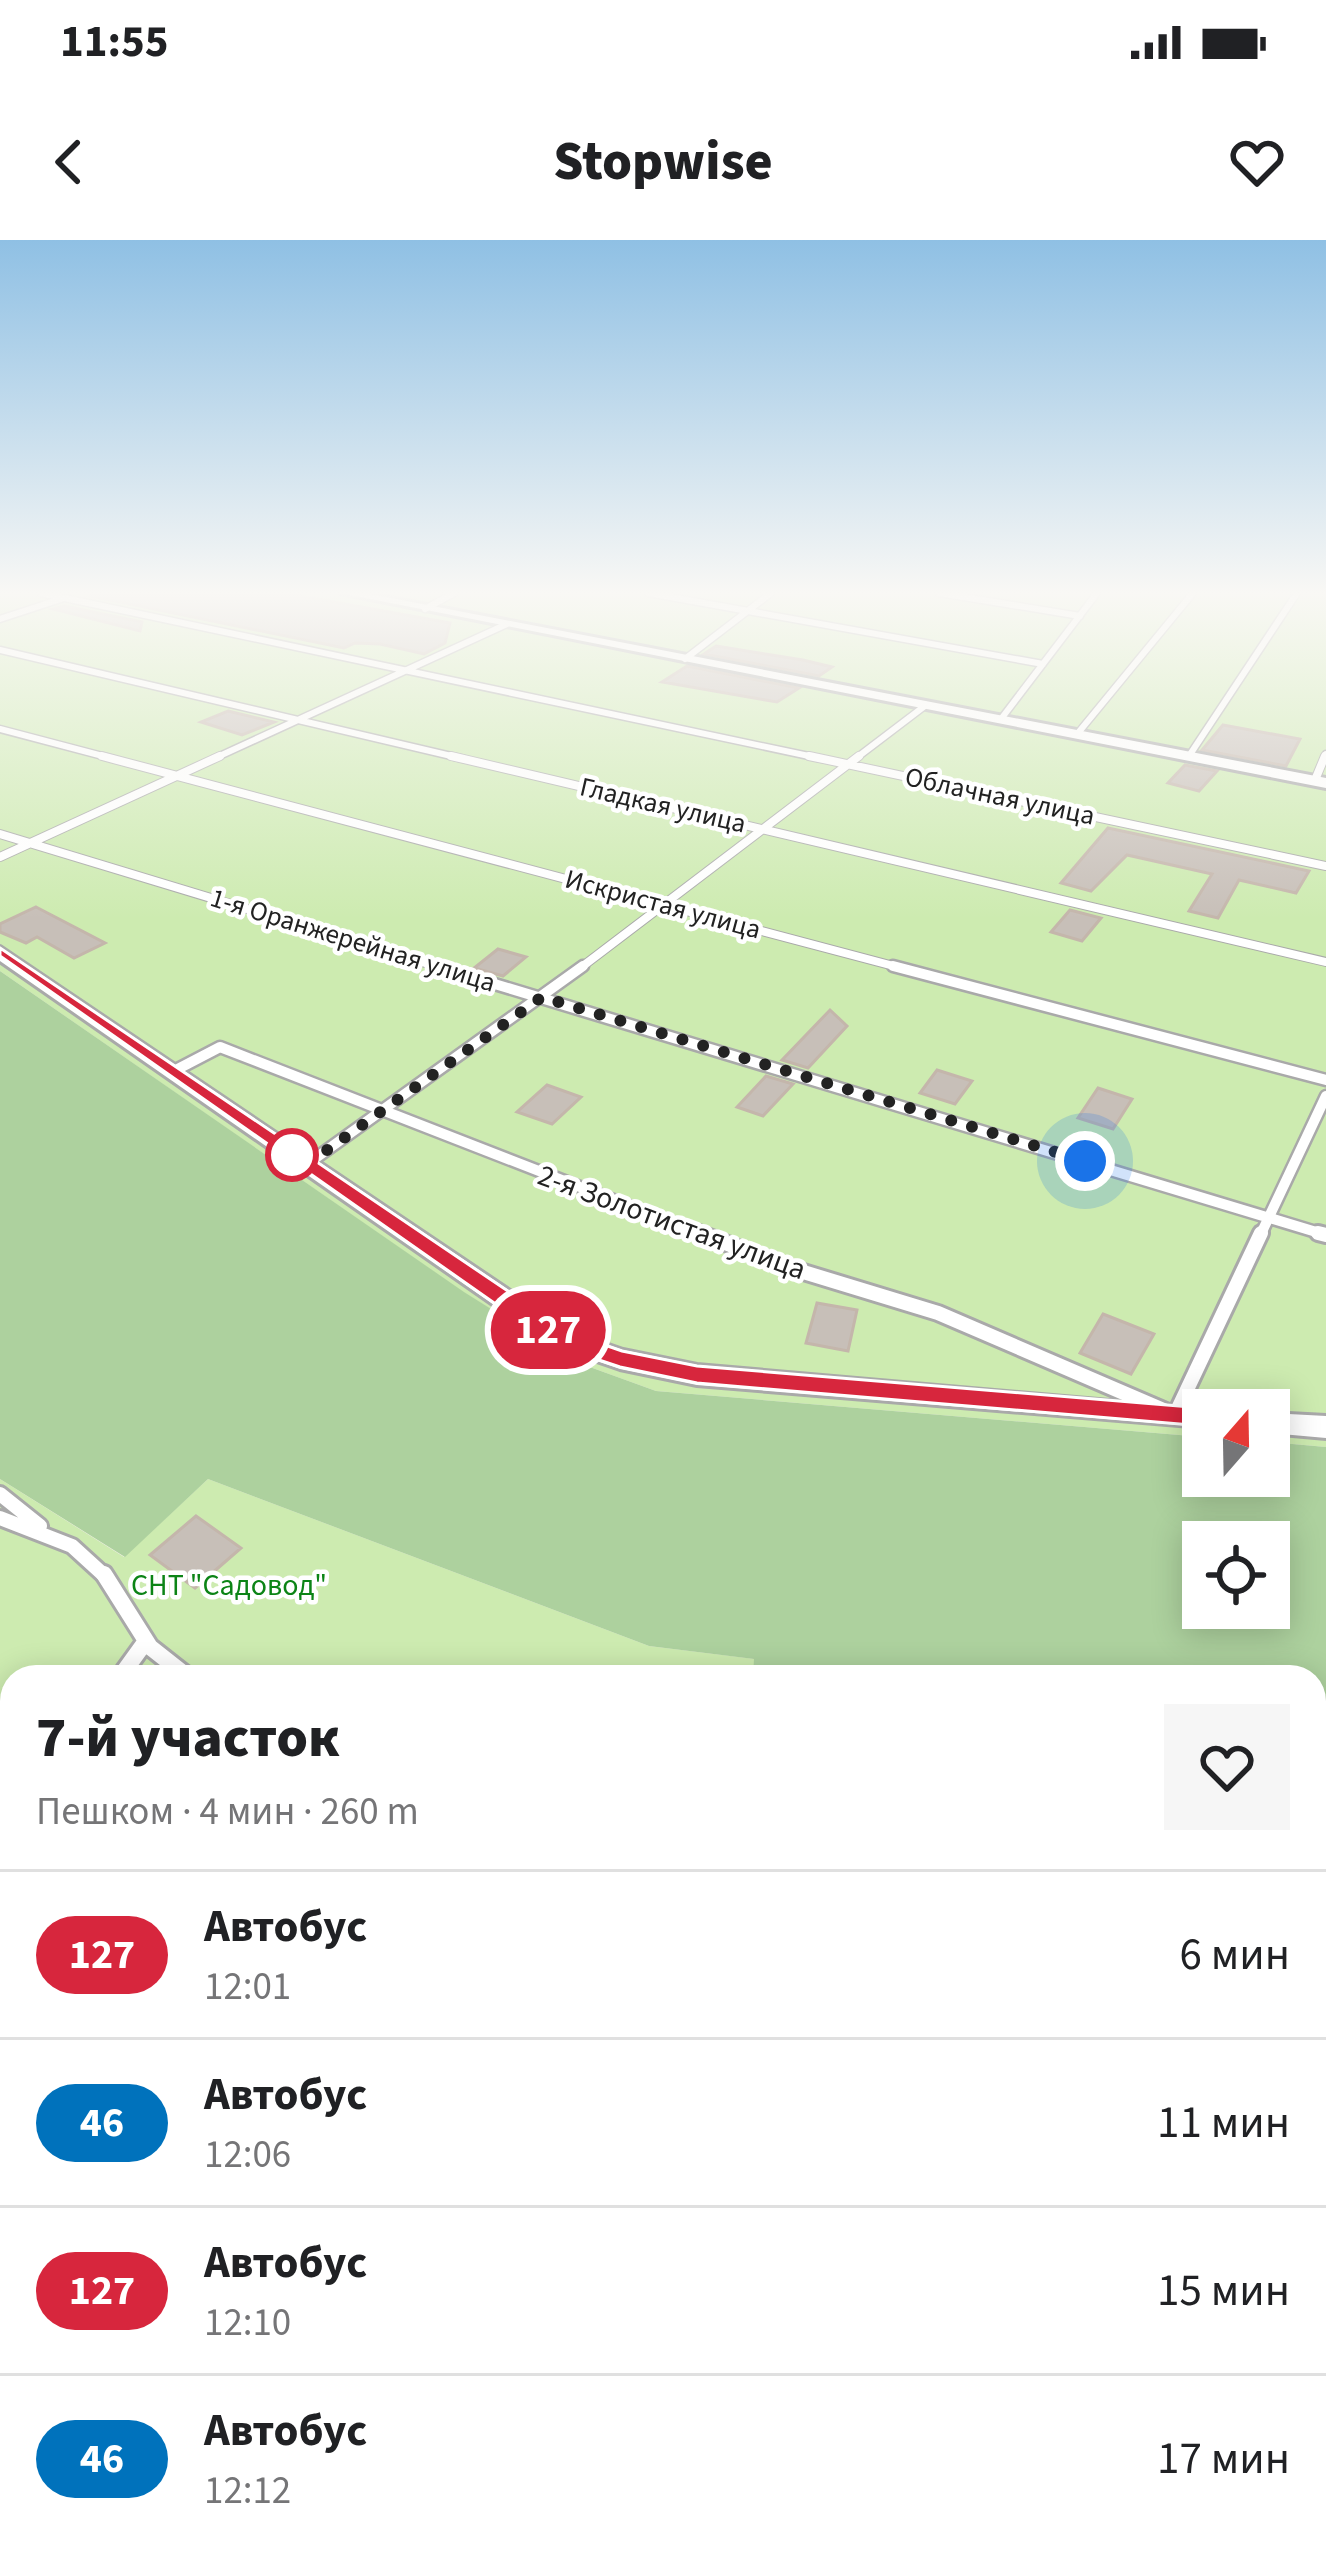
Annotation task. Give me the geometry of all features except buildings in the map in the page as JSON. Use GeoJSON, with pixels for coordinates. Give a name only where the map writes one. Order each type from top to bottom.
{"type":"FeatureCollection","features":[{"type":"Feature","properties":{"kind":"street"},"geometry":{"type":"LineString","coordinates":[[908,702],[1320,782]]}},
{"type":"Feature","properties":{"kind":"street"},"geometry":{"type":"LineString","coordinates":[[0,953],[562,1339],[620,1359],[697,1375],[1182,1416]]}},
{"type":"Feature","properties":{"kind":"street"},"geometry":{"type":"LineString","coordinates":[[1290,1424],[1326,1427]]}},
{"type":"Feature","properties":{"kind":"lane","name":"Гладкая улица"},"geometry":{"type":"LineString","coordinates":[[223,702],[1326,962]]}},
{"type":"Feature","properties":{"kind":"lane"},"geometry":{"type":"LineString","coordinates":[[0,857],[343,702]]}},
{"type":"Feature","properties":{"kind":"lane","name":"Облачная улица"},"geometry":{"type":"LineString","coordinates":[[557,702],[1326,866]]}},
{"type":"Feature","properties":{"kind":"lane"},"geometry":{"type":"LineString","coordinates":[[1001,719],[1014,702]]}},
{"type":"Feature","properties":{"kind":"lane"},"geometry":{"type":"LineString","coordinates":[[1078,733],[1104,702]]}},
{"type":"Feature","properties":{"kind":"lane"},"geometry":{"type":"LineString","coordinates":[[1189,756],[1225,702]]}},
{"type":"Feature","properties":{"kind":"lane"},"geometry":{"type":"LineString","coordinates":[[306,1165],[542,997],[926,705]]}},
{"type":"Feature","properties":{"kind":"lane","name":"Искристая улица"},"geometry":{"type":"LineString","coordinates":[[0,729],[1326,1080]]}},
{"type":"Feature","properties":{"kind":"lane"},"geometry":{"type":"LineString","coordinates":[[1320,782],[1326,754]]}},
{"type":"Feature","properties":{"kind":"lane","name":"1-я Оранжерейная улица"},"geometry":{"type":"LineString","coordinates":[[0,834],[1326,1235]]}},
{"type":"Feature","properties":{"kind":"lane","name":"2-я Золотистая улица"},"geometry":{"type":"LineString","coordinates":[[172,1072],[220,1046],[788,1268],[938,1313],[1174,1415]]}},
{"type":"Feature","properties":{"kind":"lane"},"geometry":{"type":"LineString","coordinates":[[1174,1415],[1326,1096]]}},
{"type":"Feature","properties":{"kind":"lane"},"geometry":{"type":"LineString","coordinates":[[0,1494],[103,1571],[166,1665]]}},
{"type":"Feature","properties":{"kind":"lane"},"geometry":{"type":"LineString","coordinates":[[0,1518],[44,1529]]}},
{"type":"Feature","properties":{"kind":"lane"},"geometry":{"type":"LineString","coordinates":[[129,1665],[146,1641]]}},
{"type":"Feature","properties":{"kind":"green space"},"geometry":{"type":"Polygon","coordinates":[[[0,702],[1326,702],[1326,1447],[1290,1444],[1290,1389],[1182,1389],[1182,1435],[656,1391],[576,1362],[463,1292],[0,971],[0,702]]]}},
{"type":"Feature","properties":{"kind":"green space"},"geometry":{"type":"Polygon","coordinates":[[[0,971],[464,1292],[576,1362],[656,1391],[1182,1435],[1182,1497],[1290,1497],[1290,1444],[1326,1447],[1326,1665],[754,1665],[754,1659],[649,1646],[208,1479],[125,1557],[0,1479],[0,971]]]}},
{"type":"Feature","properties":{"kind":"green space","name":"СНТ \"Садовод\""},"geometry":{"type":"Polygon","coordinates":[[[0,1479],[124,1557],[208,1479],[649,1646],[755,1659],[754,1665],[0,1665],[0,1479]]]}},
{"type":"Feature","properties":{"kind":"bus line","name":"127"},"geometry":{"type":"LineString","coordinates":[[0,953],[562,1339],[620,1359],[697,1375],[1182,1415]]}},
{"type":"Feature","properties":{"kind":"route"},"geometry":{"type":"LineString","coordinates":[[292,1155],[306,1165],[542,997],[1085,1161]]}}]}
